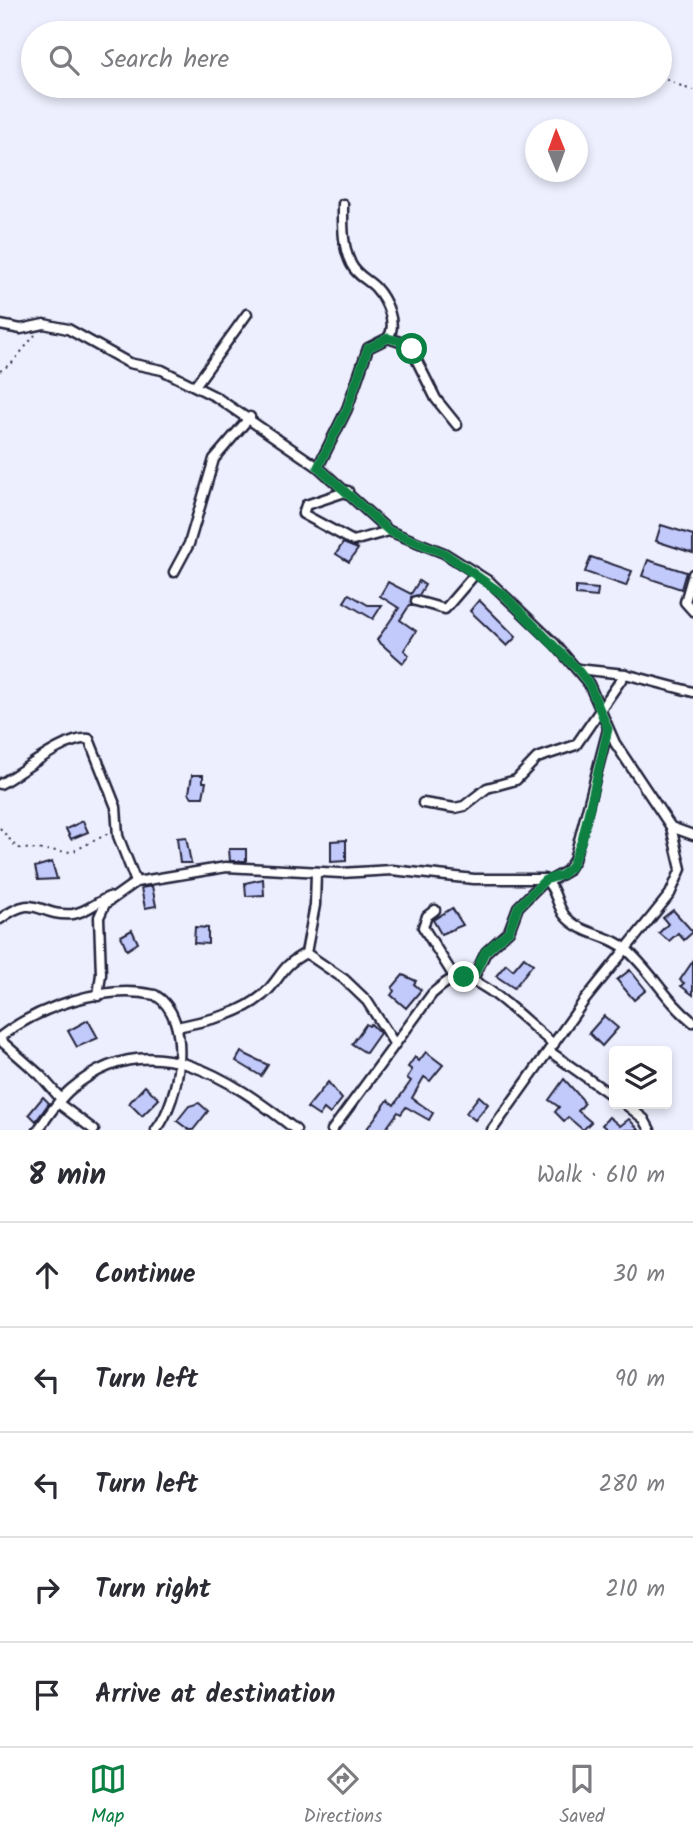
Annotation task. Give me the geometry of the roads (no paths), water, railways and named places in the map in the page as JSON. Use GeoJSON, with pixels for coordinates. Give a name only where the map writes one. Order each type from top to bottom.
{"type":"FeatureCollection","features":[{"type":"Feature","properties":{"kind":"street"},"geometry":{"type":"LineString","coordinates":[[318,467],[347,409],[368,348],[388,338],[393,328],[389,312],[374,287],[356,272],[349,259],[343,230],[343,204]]}},
{"type":"Feature","properties":{"kind":"street"},"geometry":{"type":"LineString","coordinates":[[195,386],[247,314]]}},
{"type":"Feature","properties":{"kind":"street"},"geometry":{"type":"LineString","coordinates":[[0,325],[21,329],[40,325],[68,329],[129,363],[162,370],[195,386],[250,418],[348,491],[389,531],[444,553],[476,573],[504,595],[577,669],[601,710],[608,729],[671,827],[680,859],[677,883],[492,1130]]}},
{"type":"Feature","properties":{"kind":"street"},"geometry":{"type":"LineString","coordinates":[[388,338],[409,345],[436,399],[457,425]]}},
{"type":"Feature","properties":{"kind":"street"},"geometry":{"type":"LineString","coordinates":[[174,572],[189,544],[214,459],[250,418]]}},
{"type":"Feature","properties":{"kind":"street"},"geometry":{"type":"LineString","coordinates":[[348,491],[306,505],[303,514],[357,542],[375,532],[389,531]]}},
{"type":"Feature","properties":{"kind":"street"},"geometry":{"type":"LineString","coordinates":[[416,601],[444,609],[476,573]]}},
{"type":"Feature","properties":{"kind":"street"},"geometry":{"type":"LineString","coordinates":[[693,574],[685,602],[693,611]]}},
{"type":"Feature","properties":{"kind":"street"},"geometry":{"type":"LineString","coordinates":[[577,669],[625,674],[693,692]]}},
{"type":"Feature","properties":{"kind":"street"},"geometry":{"type":"LineString","coordinates":[[423,803],[455,808],[464,806],[493,785],[516,780],[537,758],[576,745],[625,674]]}},
{"type":"Feature","properties":{"kind":"street"},"geometry":{"type":"LineString","coordinates":[[473,978],[485,952],[509,931],[518,907],[547,881],[567,872],[574,860],[608,729]]}},
{"type":"Feature","properties":{"kind":"street"},"geometry":{"type":"LineString","coordinates":[[0,785],[50,754],[80,739],[89,739],[117,811],[116,829],[125,862],[136,882]]}},
{"type":"Feature","properties":{"kind":"street"},"geometry":{"type":"LineString","coordinates":[[671,827],[693,835]]}},
{"type":"Feature","properties":{"kind":"street"},"geometry":{"type":"LineString","coordinates":[[0,919],[14,909],[32,904],[51,914],[74,914],[136,882],[226,867],[316,872],[392,870],[474,879],[527,877],[547,881]]}},
{"type":"Feature","properties":{"kind":"street"},"geometry":{"type":"LineString","coordinates":[[177,1027],[222,1019],[250,1003],[263,995],[284,966],[306,953],[316,905],[316,872]]}},
{"type":"Feature","properties":{"kind":"street"},"geometry":{"type":"LineString","coordinates":[[547,881],[565,915],[575,924],[626,948],[681,1013],[693,1022]]}},
{"type":"Feature","properties":{"kind":"street"},"geometry":{"type":"LineString","coordinates":[[98,996],[101,974],[99,918],[105,904],[116,894]]}},
{"type":"Feature","properties":{"kind":"street"},"geometry":{"type":"LineString","coordinates":[[435,911],[427,916],[423,927],[433,949],[455,978]]}},
{"type":"Feature","properties":{"kind":"street"},"geometry":{"type":"LineString","coordinates":[[306,953],[344,979],[367,1001],[394,1043]]}},
{"type":"Feature","properties":{"kind":"street"},"geometry":{"type":"LineString","coordinates":[[332,1130],[432,994],[455,978],[473,978],[609,1093]]}},
{"type":"Feature","properties":{"kind":"street"},"geometry":{"type":"LineString","coordinates":[[94,1130],[59,1101],[40,1075],[0,1039],[37,1015],[98,996],[155,995],[168,1004],[177,1027],[178,1059],[171,1108],[156,1130]]}},
{"type":"Feature","properties":{"kind":"street"},"geometry":{"type":"LineString","coordinates":[[38,1130],[59,1101],[82,1081],[116,1063],[178,1059],[226,1080],[296,1130]]}},
{"type":"Feature","properties":{"kind":"street"},"geometry":{"type":"LineString","coordinates":[[631,1109],[644,1119],[650,1130]]}}]}
